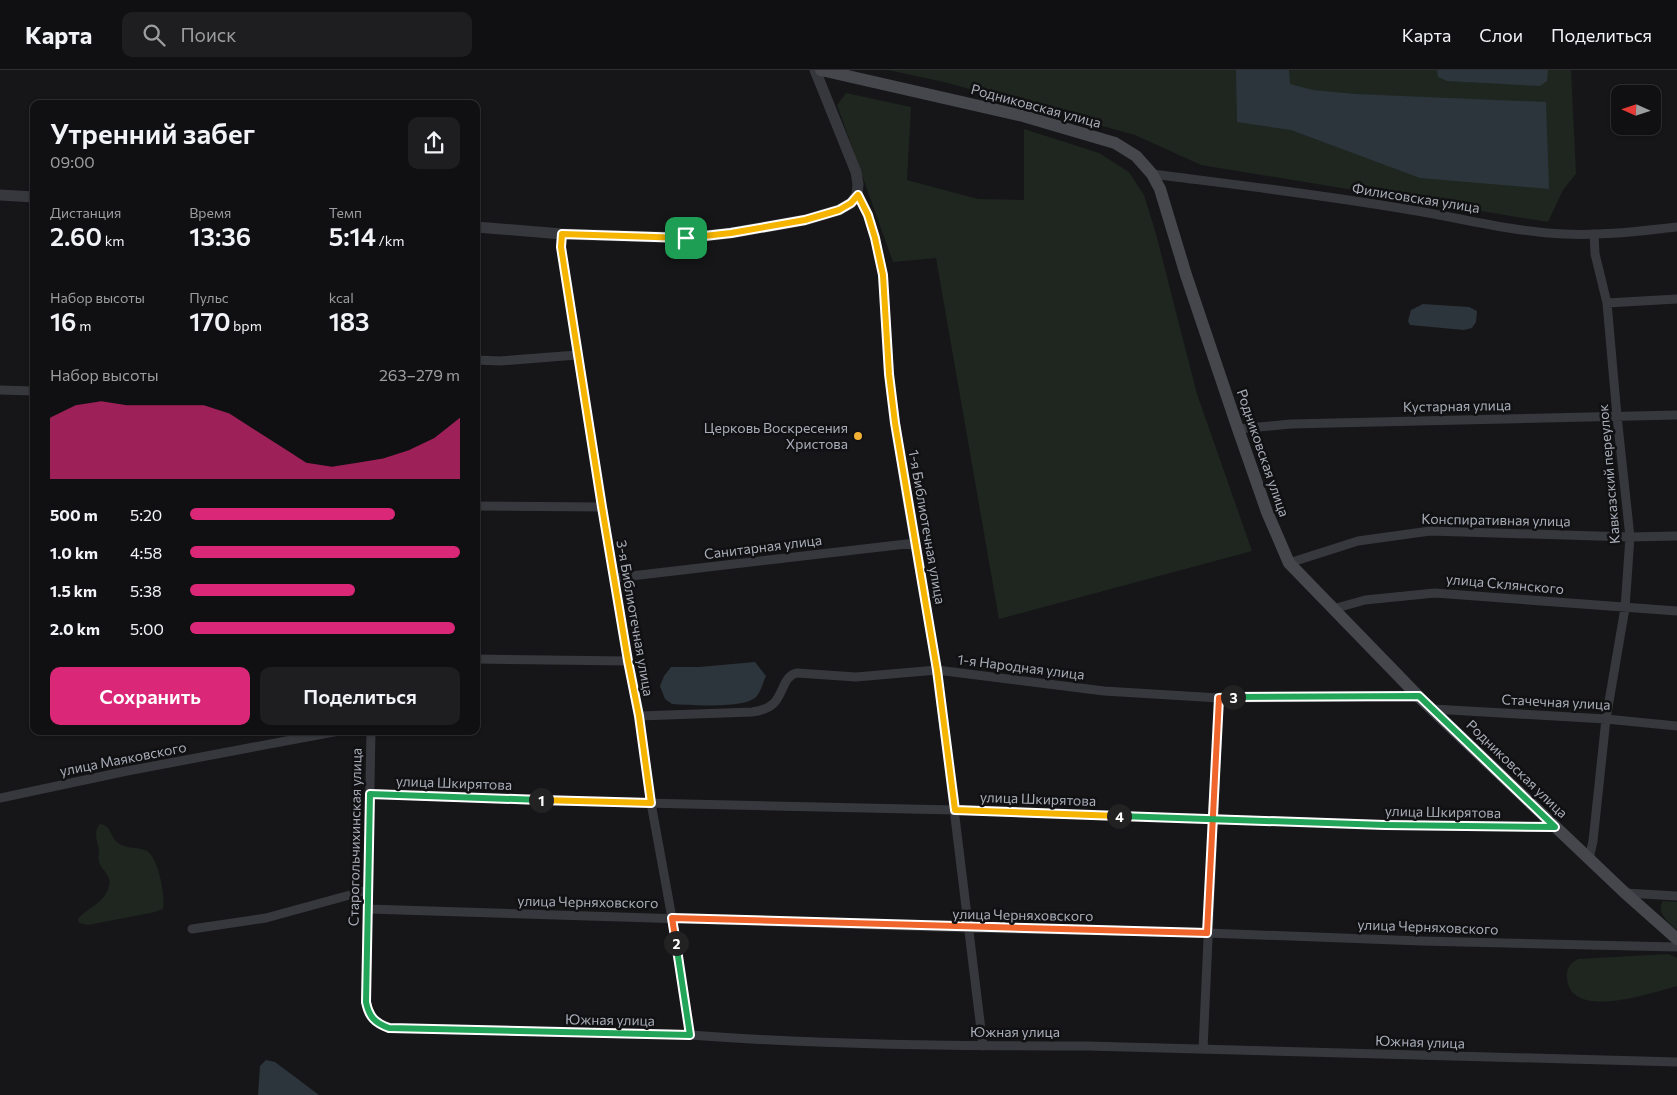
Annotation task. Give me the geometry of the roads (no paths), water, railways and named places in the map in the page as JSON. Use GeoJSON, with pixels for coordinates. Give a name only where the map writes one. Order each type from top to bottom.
{"type":"FeatureCollection","features":[{"type":"Feature","properties":{"kind":"main road","name":"Родниковская улица"},"geometry":{"type":"LineString","coordinates":[[821,70],[1023,116],[1115,142],[1136,156],[1152,174],[1160,189],[1186,275],[1238,429],[1267,512],[1290,563],[1419,696],[1624,892],[1677,939]]}},
{"type":"Feature","properties":{"kind":"street"},"geometry":{"type":"LineString","coordinates":[[480,227],[562,234],[686,238],[731,233],[805,220],[839,210],[851,203],[858,195],[856,172],[815,70]]}},
{"type":"Feature","properties":{"kind":"street","name":"Филисовская улица"},"geometry":{"type":"LineString","coordinates":[[1152,174],[1323,196],[1518,229],[1562,234],[1594,234],[1677,227]]}},
{"type":"Feature","properties":{"kind":"street"},"geometry":{"type":"LineString","coordinates":[[0,195],[30,197]]}},
{"type":"Feature","properties":{"kind":"street","name":"1-я Библиотечная улица"},"geometry":{"type":"LineString","coordinates":[[858,195],[868,215],[883,275],[889,374],[906,494],[937,670],[983,1046]]}},
{"type":"Feature","properties":{"kind":"street","name":"3-я Библиотечная улица"},"geometry":{"type":"LineString","coordinates":[[562,234],[561,247],[577,355],[628,661],[639,716],[651,803],[672,918],[690,1035]]}},
{"type":"Feature","properties":{"kind":"street","name":"Кавказский переулок"},"geometry":{"type":"LineString","coordinates":[[1589,859],[1593,841],[1606,719],[1625,608],[1630,537],[1617,416],[1608,303],[1595,254],[1594,234]]}},
{"type":"Feature","properties":{"kind":"street"},"geometry":{"type":"LineString","coordinates":[[1608,303],[1677,298]]}},
{"type":"Feature","properties":{"kind":"street"},"geometry":{"type":"LineString","coordinates":[[480,360],[500,361],[577,355]]}},
{"type":"Feature","properties":{"kind":"street"},"geometry":{"type":"LineString","coordinates":[[0,390],[30,391]]}},
{"type":"Feature","properties":{"kind":"street","name":"Кустарная улица"},"geometry":{"type":"LineString","coordinates":[[1238,429],[1291,424],[1677,415]]}},
{"type":"Feature","properties":{"kind":"street"},"geometry":{"type":"LineString","coordinates":[[480,506],[602,507]]}},
{"type":"Feature","properties":{"kind":"street","name":"Конспиративная улица"},"geometry":{"type":"LineString","coordinates":[[1290,563],[1358,541],[1430,531],[1630,537],[1677,536]]}},
{"type":"Feature","properties":{"kind":"street","name":"Санитарная улица"},"geometry":{"type":"LineString","coordinates":[[614,578],[915,543]]}},
{"type":"Feature","properties":{"kind":"street","name":"улица Склянского"},"geometry":{"type":"LineString","coordinates":[[1333,609],[1365,600],[1435,593],[1677,611]]}},
{"type":"Feature","properties":{"kind":"street"},"geometry":{"type":"LineString","coordinates":[[480,659],[628,661]]}},
{"type":"Feature","properties":{"kind":"street","name":"1-я Народная улица"},"geometry":{"type":"LineString","coordinates":[[639,716],[761,711],[774,703],[784,688],[788,677],[792,674],[856,677],[937,670],[1104,691],[1219,698],[1419,696]]}},
{"type":"Feature","properties":{"kind":"street"},"geometry":{"type":"LineString","coordinates":[[1203,1049],[1219,698]]}},
{"type":"Feature","properties":{"kind":"street","name":"Стачечная улица"},"geometry":{"type":"LineString","coordinates":[[1433,709],[1606,719],[1677,726]]}},
{"type":"Feature","properties":{"kind":"street","name":"улица Маяковского"},"geometry":{"type":"LineString","coordinates":[[0,798],[127,771],[318,735]]}},
{"type":"Feature","properties":{"kind":"street","name":"Старогольчихинская улица"},"geometry":{"type":"LineString","coordinates":[[366,1002],[371,735]]}},
{"type":"Feature","properties":{"kind":"street","name":"улица Шкирятова"},"geometry":{"type":"LineString","coordinates":[[370,794],[556,801],[955,810],[1385,825],[1555,827]]}},
{"type":"Feature","properties":{"kind":"street"},"geometry":{"type":"LineString","coordinates":[[192,929],[266,918],[368,890]]}},
{"type":"Feature","properties":{"kind":"street"},"geometry":{"type":"LineString","coordinates":[[1624,892],[1677,896]]}},
{"type":"Feature","properties":{"kind":"street","name":"улица Черняховского"},"geometry":{"type":"LineString","coordinates":[[368,908],[969,928],[1677,947]]}},
{"type":"Feature","properties":{"kind":"street","name":"Южная улица"},"geometry":{"type":"LineString","coordinates":[[366,1002],[368,1012],[372,1018],[379,1024],[389,1028],[690,1035],[743,1039],[983,1046],[1088,1046],[1677,1062]]}},
{"type":"Feature","properties":{"kind":"place","name":"Церковь Воскресения Христова"},"geometry":{"type":"Point","coordinates":[858,436]}}]}
